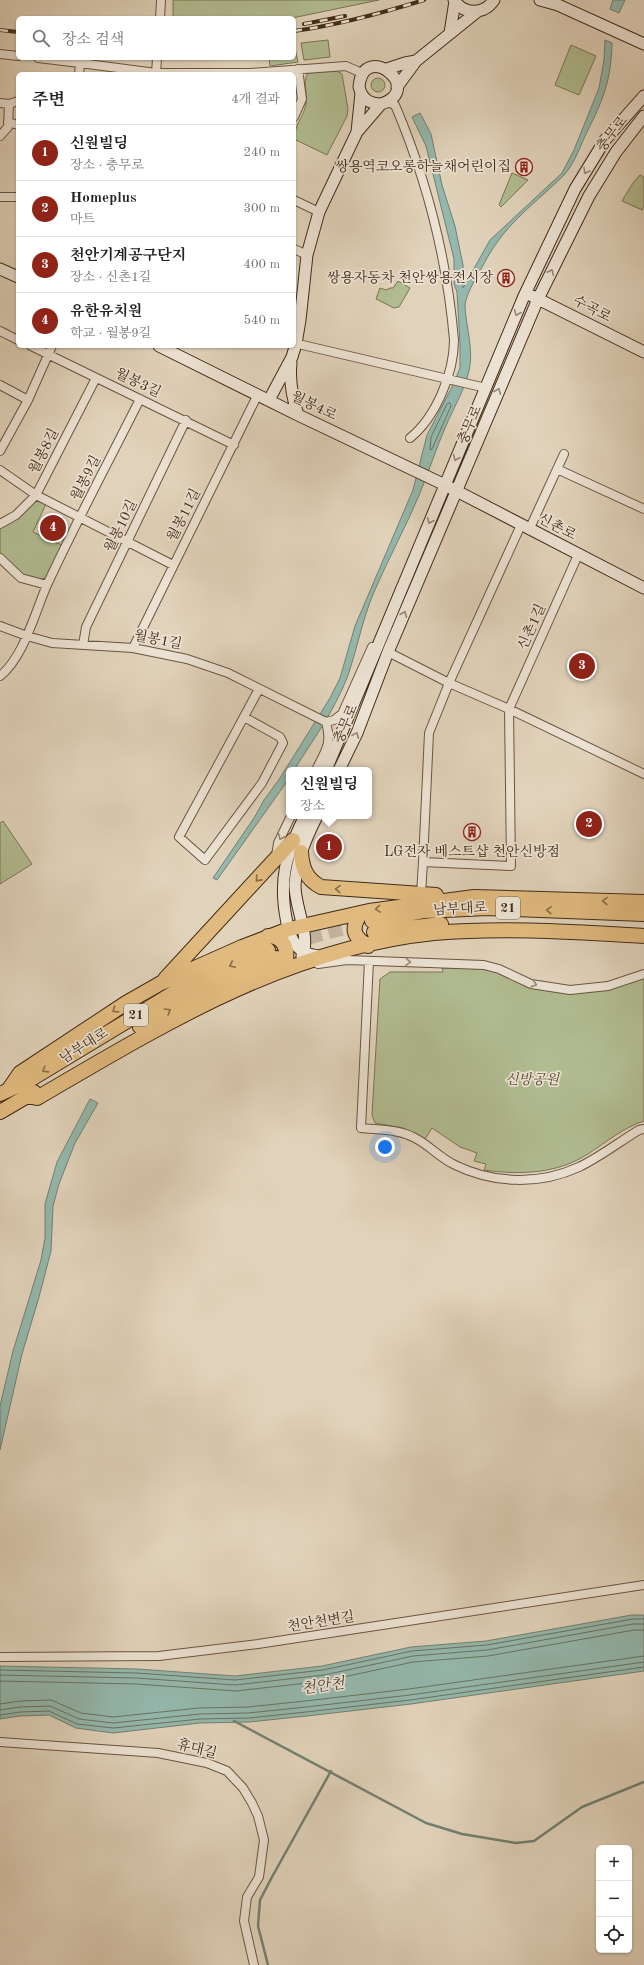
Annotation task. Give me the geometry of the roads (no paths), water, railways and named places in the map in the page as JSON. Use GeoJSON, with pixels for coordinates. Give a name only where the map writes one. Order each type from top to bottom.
{"type":"FeatureCollection","features":[{"type":"Feature","properties":{"kind":"highway"},"geometry":{"type":"LineString","coordinates":[[161,983],[293,840]]}},
{"type":"Feature","properties":{"kind":"highway"},"geometry":{"type":"LineString","coordinates":[[301,852],[304,870],[308,878],[321,887],[474,897],[644,902]]}},
{"type":"Feature","properties":{"kind":"highway"},"geometry":{"type":"LineString","coordinates":[[5,1092],[20,1073],[126,1003],[161,983],[268,936],[295,928],[369,922],[431,901],[474,897]]}},
{"type":"Feature","properties":{"kind":"highway","name":"남부대로"},"geometry":{"type":"LineString","coordinates":[[369,922],[424,911],[487,908],[644,914]]}},
{"type":"Feature","properties":{"kind":"highway","name":"남부대로"},"geometry":{"type":"LineString","coordinates":[[369,922],[508,921],[644,926]]}},
{"type":"Feature","properties":{"kind":"highway"},"geometry":{"type":"LineString","coordinates":[[368,946],[357,938],[354,931],[354,922],[369,922]]}},
{"type":"Feature","properties":{"kind":"highway"},"geometry":{"type":"LineString","coordinates":[[274,960],[296,965],[368,946],[432,934],[472,930],[514,930],[644,936]]}},
{"type":"Feature","properties":{"kind":"highway"},"geometry":{"type":"LineString","coordinates":[[0,1112],[27,1096],[37,1098],[188,1012],[274,960],[286,960],[285,948],[282,941],[277,937],[268,936]]}},
{"type":"Feature","properties":{"kind":"highway","name":"남부대로"},"geometry":{"type":"LineString","coordinates":[[5,1092],[28,1081],[185,986],[274,960]]}},
{"type":"Feature","properties":{"kind":"highway","name":"남부대로"},"geometry":{"type":"LineString","coordinates":[[27,1096],[200,992],[274,960]]}},
{"type":"Feature","properties":{"kind":"main road"},"geometry":{"type":"LineString","coordinates":[[357,132],[388,104],[416,61],[450,33],[463,25],[478,11],[488,7],[494,0]]}},
{"type":"Feature","properties":{"kind":"main road"},"geometry":{"type":"LineString","coordinates":[[454,1],[466,11],[478,11]]}},
{"type":"Feature","properties":{"kind":"main road"},"geometry":{"type":"LineString","coordinates":[[450,33],[454,1]]}},
{"type":"Feature","properties":{"kind":"main road"},"geometry":{"type":"LineString","coordinates":[[544,1],[644,44]]}},
{"type":"Feature","properties":{"kind":"main road"},"geometry":{"type":"LineString","coordinates":[[387,70],[405,63],[416,61]]}},
{"type":"Feature","properties":{"kind":"main road"},"geometry":{"type":"LineString","coordinates":[[296,328],[298,298],[307,255],[319,212],[357,132],[361,93],[360,81],[364,74],[372,68],[378,67],[387,70],[394,75],[396,90]]}},
{"type":"Feature","properties":{"kind":"main road"},"geometry":{"type":"LineString","coordinates":[[361,93],[369,102],[388,104]]}},
{"type":"Feature","properties":{"kind":"main road","name":"충무로"},"geometry":{"type":"LineString","coordinates":[[327,767],[525,293],[575,189],[605,140],[644,96]]}},
{"type":"Feature","properties":{"kind":"main road","name":"충무로"},"geometry":{"type":"LineString","coordinates":[[340,767],[357,734],[388,652],[538,298],[588,196],[616,152],[644,116]]}},
{"type":"Feature","properties":{"kind":"main road"},"geometry":{"type":"LineString","coordinates":[[0,269],[16,276]]}},
{"type":"Feature","properties":{"kind":"main road","name":"수곡로"},"geometry":{"type":"LineString","coordinates":[[525,293],[538,298],[644,352]]}},
{"type":"Feature","properties":{"kind":"main road","name":"월봉4로"},"geometry":{"type":"LineString","coordinates":[[163,348],[457,492]]}},
{"type":"Feature","properties":{"kind":"main road"},"geometry":{"type":"LineString","coordinates":[[294,348],[289,380],[291,394],[298,415]]}},
{"type":"Feature","properties":{"kind":"main road"},"geometry":{"type":"LineString","coordinates":[[269,400],[292,357]]}},
{"type":"Feature","properties":{"kind":"main road","name":"신촌로"},"geometry":{"type":"LineString","coordinates":[[457,492],[644,588]]}},
{"type":"Feature","properties":{"kind":"main road"},"geometry":{"type":"LineString","coordinates":[[296,965],[304,952],[305,944],[295,928],[283,902],[283,886],[288,856],[293,840],[304,819]]}},
{"type":"Feature","properties":{"kind":"main road"},"geometry":{"type":"LineString","coordinates":[[295,928],[295,886],[301,852],[316,819]]}},
{"type":"Feature","properties":{"kind":"main road"},"geometry":{"type":"LineString","coordinates":[[304,952],[322,957]]}},
{"type":"Feature","properties":{"kind":"street"},"geometry":{"type":"LineString","coordinates":[[160,16],[161,0]]}},
{"type":"Feature","properties":{"kind":"street"},"geometry":{"type":"LineString","coordinates":[[0,54],[16,56]]}},
{"type":"Feature","properties":{"kind":"street"},"geometry":{"type":"LineString","coordinates":[[55,60],[148,72]]}},
{"type":"Feature","properties":{"kind":"street"},"geometry":{"type":"LineString","coordinates":[[156,72],[157,60]]}},
{"type":"Feature","properties":{"kind":"street"},"geometry":{"type":"LineString","coordinates":[[79,72],[80,63]]}},
{"type":"Feature","properties":{"kind":"street"},"geometry":{"type":"LineString","coordinates":[[264,72],[346,66],[364,74]]}},
{"type":"Feature","properties":{"kind":"street"},"geometry":{"type":"LineString","coordinates":[[296,112],[302,99],[298,69]]}},
{"type":"Feature","properties":{"kind":"street"},"geometry":{"type":"LineString","coordinates":[[0,104],[9,104],[16,102]]}},
{"type":"Feature","properties":{"kind":"street"},"geometry":{"type":"LineString","coordinates":[[0,136],[8,127],[9,104]]}},
{"type":"Feature","properties":{"kind":"street"},"geometry":{"type":"LineString","coordinates":[[388,104],[424,184],[442,254],[454,340],[454,353],[450,379],[420,430],[410,438]]}},
{"type":"Feature","properties":{"kind":"street"},"geometry":{"type":"LineString","coordinates":[[8,122],[16,124]]}},
{"type":"Feature","properties":{"kind":"street"},"geometry":{"type":"LineString","coordinates":[[0,197],[16,197]]}},
{"type":"Feature","properties":{"kind":"street"},"geometry":{"type":"LineString","coordinates":[[296,201],[319,212]]}},
{"type":"Feature","properties":{"kind":"street"},"geometry":{"type":"LineString","coordinates":[[296,250],[307,255]]}},
{"type":"Feature","properties":{"kind":"street"},"geometry":{"type":"LineString","coordinates":[[0,332],[16,339]]}},
{"type":"Feature","properties":{"kind":"street"},"geometry":{"type":"LineString","coordinates":[[296,343],[486,388]]}},
{"type":"Feature","properties":{"kind":"street","name":"월봉3길"},"geometry":{"type":"LineString","coordinates":[[35,348],[186,420],[234,445]]}},
{"type":"Feature","properties":{"kind":"street"},"geometry":{"type":"LineString","coordinates":[[0,451],[28,400],[51,348]]}},
{"type":"Feature","properties":{"kind":"street","name":"월봉8길"},"geometry":{"type":"LineString","coordinates":[[0,524],[16,515],[36,495],[96,378]]}},
{"type":"Feature","properties":{"kind":"street"},"geometry":{"type":"LineString","coordinates":[[0,385],[28,400]]}},
{"type":"Feature","properties":{"kind":"street","name":"월봉11길"},"geometry":{"type":"LineString","coordinates":[[133,648],[258,394]]}},
{"type":"Feature","properties":{"kind":"street","name":"월봉9길"},"geometry":{"type":"LineString","coordinates":[[0,676],[6,671],[27,636],[47,585],[140,399]]}},
{"type":"Feature","properties":{"kind":"street","name":"월봉10길"},"geometry":{"type":"LineString","coordinates":[[83,645],[86,628],[186,420]]}},
{"type":"Feature","properties":{"kind":"street"},"geometry":{"type":"LineString","coordinates":[[422,894],[429,734],[449,683],[525,528],[564,454]]}},
{"type":"Feature","properties":{"kind":"street"},"geometry":{"type":"LineString","coordinates":[[557,469],[644,509]]}},
{"type":"Feature","properties":{"kind":"street"},"geometry":{"type":"LineString","coordinates":[[0,470],[36,495],[127,543],[173,565]]}},
{"type":"Feature","properties":{"kind":"street","name":"신촌1길"},"geometry":{"type":"LineString","coordinates":[[423,862],[510,866],[509,709],[578,555]]}},
{"type":"Feature","properties":{"kind":"street"},"geometry":{"type":"LineString","coordinates":[[0,558],[21,578],[47,585]]}},
{"type":"Feature","properties":{"kind":"street"},"geometry":{"type":"LineString","coordinates":[[318,767],[329,744],[329,732],[326,722],[334,720],[342,714],[402,578],[413,564]]}},
{"type":"Feature","properties":{"kind":"street","name":"월봉1길"},"geometry":{"type":"LineString","coordinates":[[0,626],[52,643],[133,648],[187,659],[228,673],[326,722]]}},
{"type":"Feature","properties":{"kind":"street"},"geometry":{"type":"LineString","coordinates":[[388,652],[449,683],[509,709],[644,774]]}},
{"type":"Feature","properties":{"kind":"street"},"geometry":{"type":"LineString","coordinates":[[244,717],[280,737],[283,742],[262,783],[205,860],[179,837],[259,689]]}},
{"type":"Feature","properties":{"kind":"street"},"geometry":{"type":"LineString","coordinates":[[276,859],[278,842],[290,819]]}},
{"type":"Feature","properties":{"kind":"street"},"geometry":{"type":"LineString","coordinates":[[322,957],[347,960],[484,965],[499,969],[531,984],[570,990],[608,986],[644,974]]}},
{"type":"Feature","properties":{"kind":"street"},"geometry":{"type":"LineString","coordinates":[[188,1012],[215,1003],[292,972],[329,962],[347,960]]}},
{"type":"Feature","properties":{"kind":"street"},"geometry":{"type":"LineString","coordinates":[[369,961],[362,1128],[400,1132],[416,1138],[434,1152],[455,1165],[472,1172],[504,1179],[533,1180],[554,1176],[579,1167],[633,1134],[644,1129]]}},
{"type":"Feature","properties":{"kind":"street","name":"천안천변길"},"geometry":{"type":"LineString","coordinates":[[0,1657],[159,1656],[258,1644],[644,1586]]}},
{"type":"Feature","properties":{"kind":"street","name":"휴대길"},"geometry":{"type":"LineString","coordinates":[[0,1742],[158,1753],[207,1763],[227,1771],[243,1788],[252,1803],[258,1816],[264,1840],[259,1877],[247,1897],[244,1921],[254,1965]]}},
{"type":"Feature","properties":{"kind":"water"},"geometry":{"type":"Polygon","coordinates":[[[613,0],[625,0],[619,13],[610,9],[613,0]]]}},
{"type":"Feature","properties":{"kind":"water"},"geometry":{"type":"Polygon","coordinates":[[[605,40],[612,43],[610,68],[606,89],[574,160],[564,175],[504,233],[487,258],[468,295],[465,306],[471,355],[467,378],[448,421],[415,506],[374,592],[366,613],[351,667],[342,690],[323,725],[296,767],[287,767],[330,698],[340,678],[355,626],[413,490],[427,435],[451,389],[460,368],[457,292],[454,284],[454,259],[426,146],[412,117],[420,113],[431,134],[442,185],[455,226],[463,265],[463,288],[490,240],[562,173],[574,150],[599,88],[604,60],[605,40]]]}},
{"type":"Feature","properties":{"kind":"water"},"geometry":{"type":"Polygon","coordinates":[[[286,768],[286,783],[217,880],[213,878],[254,818],[264,800],[286,768]]]}},
{"type":"Feature","properties":{"kind":"water"},"geometry":{"type":"Polygon","coordinates":[[[90,1099],[98,1103],[75,1143],[59,1184],[53,1206],[51,1251],[22,1354],[0,1450],[0,1406],[13,1351],[41,1260],[45,1238],[45,1204],[57,1162],[90,1099]]]}},
{"type":"Feature","properties":{"kind":"water","name":"천안천"},"geometry":{"type":"Polygon","coordinates":[[[632,1615],[644,1615],[644,1671],[411,1704],[249,1722],[200,1723],[113,1733],[76,1728],[49,1715],[20,1716],[0,1719],[0,1666],[137,1669],[235,1676],[322,1666],[411,1647],[486,1641],[632,1615]]]}},
{"type":"Feature","properties":{"kind":"waterway"},"geometry":{"type":"LineString","coordinates":[[234,1721],[426,1823],[462,1834],[516,1843],[534,1841],[582,1807],[644,1782]]}},
{"type":"Feature","properties":{"kind":"waterway"},"geometry":{"type":"LineString","coordinates":[[268,1965],[258,1926],[260,1900],[331,1771]]}},
{"type":"Feature","properties":{"kind":"tunnel"},"geometry":{"type":"LineString","coordinates":[[268,950],[372,921]]}},
{"type":"Feature","properties":{"kind":"railway"},"geometry":{"type":"LineString","coordinates":[[296,31],[360,18],[424,0]]}},
{"type":"Feature","properties":{"kind":"railway"},"geometry":{"type":"LineString","coordinates":[[304,24],[345,16]]}},
{"type":"Feature","properties":{"kind":"railway"},"geometry":{"type":"LineString","coordinates":[[0,30],[16,32]]}},
{"type":"Feature","properties":{"kind":"place","name":"쌍용역코오롱하늘채어린이집"},"geometry":{"type":"Point","coordinates":[524,167]}},
{"type":"Feature","properties":{"kind":"place","name":"쌍용자동차 천안쌍용전시장"},"geometry":{"type":"Point","coordinates":[506,278]}},
{"type":"Feature","properties":{"kind":"place","name":"유한유치원"},"geometry":{"type":"Point","coordinates":[53,528]}},
{"type":"Feature","properties":{"kind":"place","name":"천안기계공구단지"},"geometry":{"type":"Point","coordinates":[582,666]}},
{"type":"Feature","properties":{"kind":"place","name":"Homeplus"},"geometry":{"type":"Point","coordinates":[589,824]}},
{"type":"Feature","properties":{"kind":"place","name":"LG전자 베스트샵 천안신방점"},"geometry":{"type":"Point","coordinates":[472,832]}},
{"type":"Feature","properties":{"kind":"place","name":"신원빌딩"},"geometry":{"type":"Point","coordinates":[329,847]}},
{"type":"Feature","properties":{"kind":"park label","name":"신방공원"},"geometry":{"type":"Point","coordinates":[532,1080]}}]}
